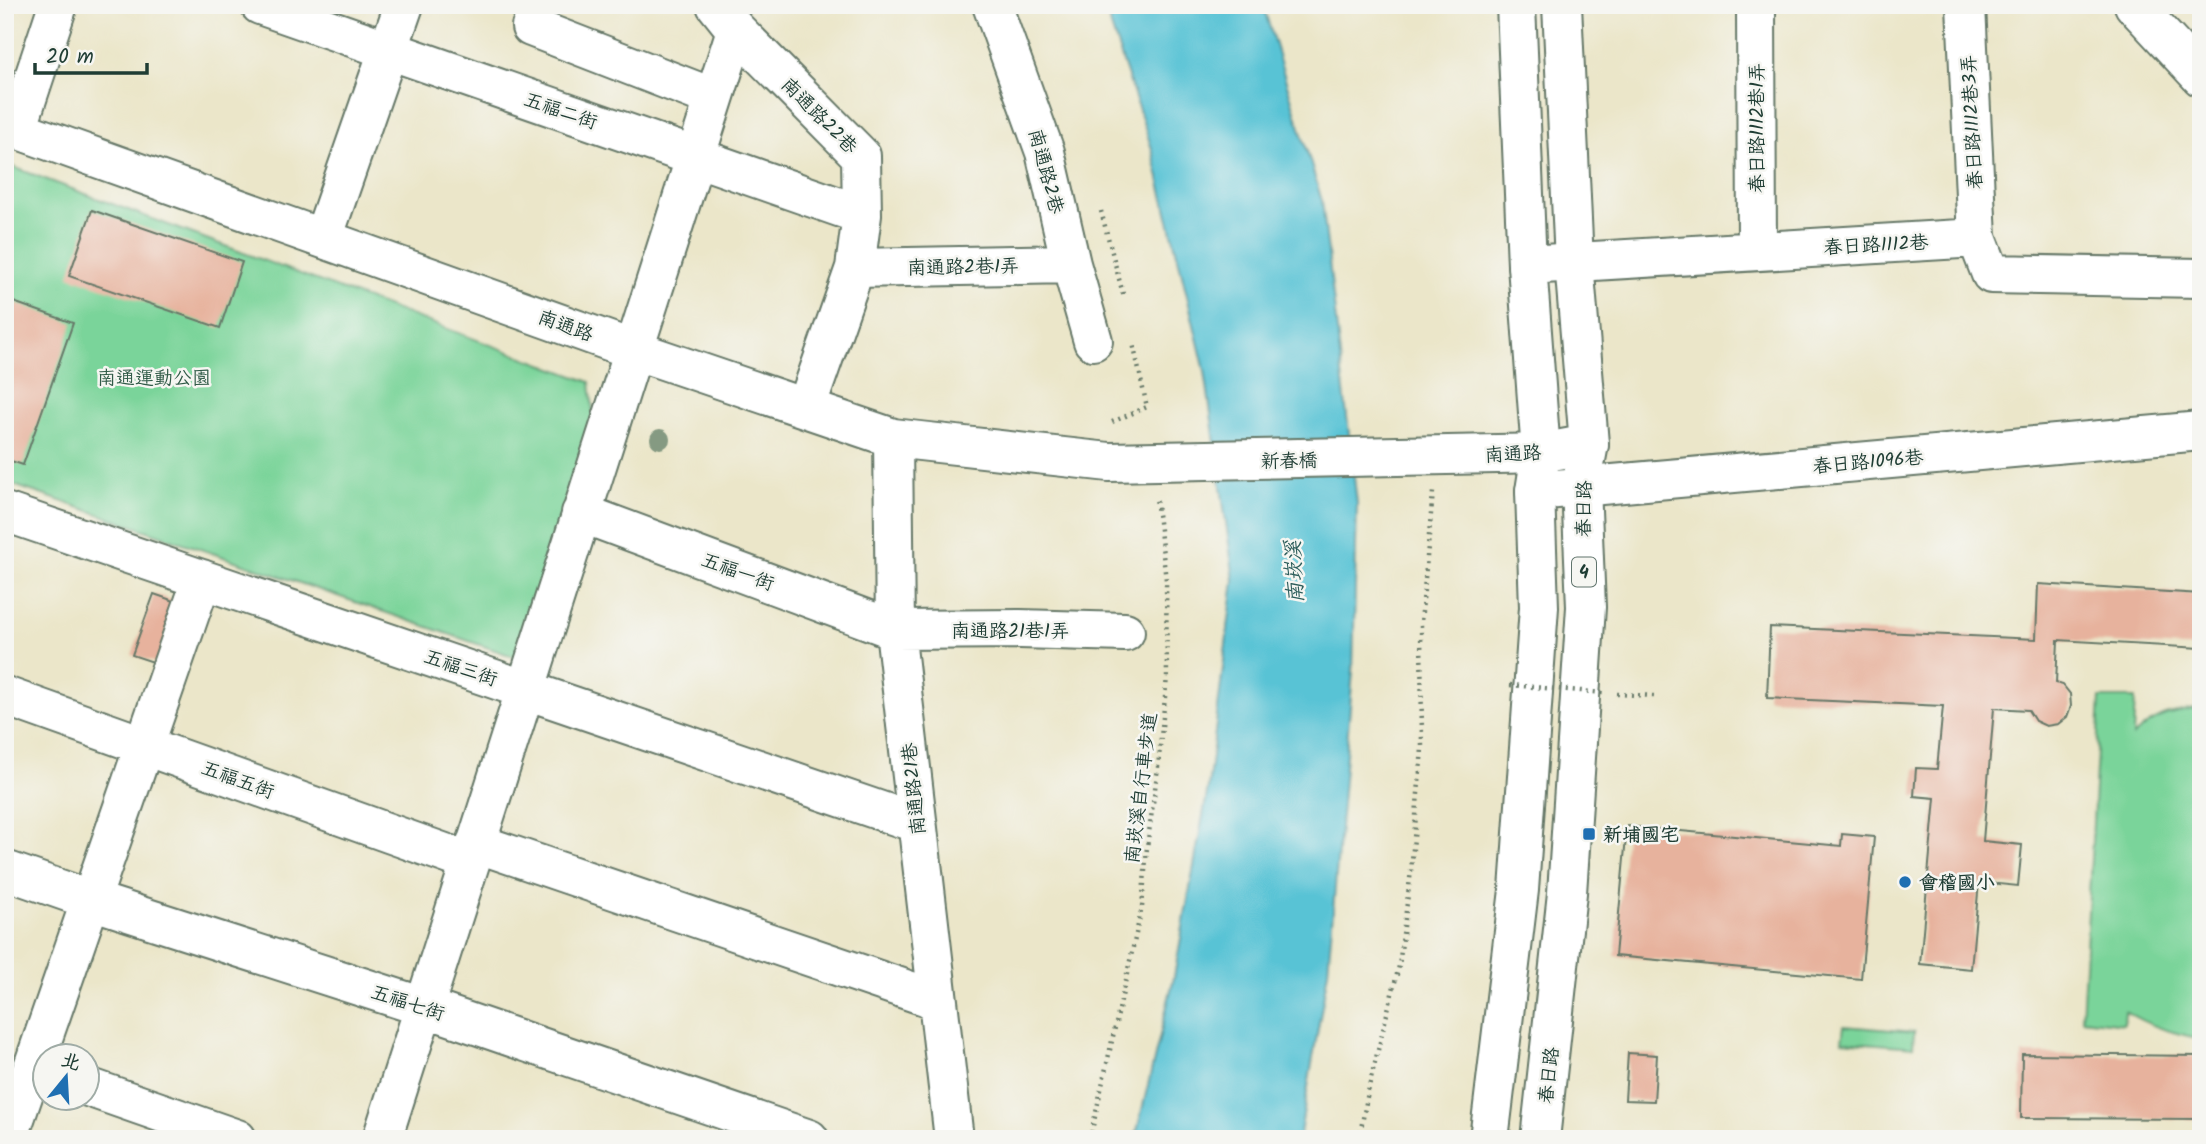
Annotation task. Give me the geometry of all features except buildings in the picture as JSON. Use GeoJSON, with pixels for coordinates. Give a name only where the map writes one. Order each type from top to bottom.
{"type":"FeatureCollection","features":[{"type":"Feature","properties":{"kind":"main road"},"geometry":{"type":"LineString","coordinates":[[11,127],[58,5]]}},
{"type":"Feature","properties":{"kind":"main road","name":"五福二街"},"geometry":{"type":"LineString","coordinates":[[260,5],[862,215]]}},
{"type":"Feature","properties":{"kind":"main road"},"geometry":{"type":"LineString","coordinates":[[323,238],[404,5]]}},
{"type":"Feature","properties":{"kind":"main road","name":"南通路2巷"},"geometry":{"type":"LineString","coordinates":[[992,5],[1045,152],[1070,264],[1093,341]]}},
{"type":"Feature","properties":{"kind":"main road"},"geometry":{"type":"LineString","coordinates":[[1489,1139],[1519,890],[1539,607],[1535,491],[1541,453],[1527,265],[1516,5]]}},
{"type":"Feature","properties":{"kind":"main road","name":"春日路"},"geometry":{"type":"LineString","coordinates":[[1540,1139],[1567,893],[1585,620],[1581,486],[1589,444],[1574,262],[1562,5]]}},
{"type":"Feature","properties":{"kind":"main road","name":"春日路1112巷1弄"},"geometry":{"type":"LineString","coordinates":[[1756,5],[1757,251]]}},
{"type":"Feature","properties":{"kind":"main road","name":"春日路1112巷3弄"},"geometry":{"type":"LineString","coordinates":[[1966,5],[1977,238]]}},
{"type":"Feature","properties":{"kind":"main road"},"geometry":{"type":"LineString","coordinates":[[2134,5],[2201,77]]}},
{"type":"Feature","properties":{"kind":"main road"},"geometry":{"type":"LineString","coordinates":[[382,1139],[714,98],[726,18]]}},
{"type":"Feature","properties":{"kind":"main road","name":"南通路22巷"},"geometry":{"type":"LineString","coordinates":[[726,18],[861,156],[862,215],[855,268],[806,408]]}},
{"type":"Feature","properties":{"kind":"main road"},"geometry":{"type":"LineString","coordinates":[[531,27],[714,98]]}},
{"type":"Feature","properties":{"kind":"main road","name":"南通路"},"geometry":{"type":"LineString","coordinates":[[11,127],[634,350],[893,438],[1110,463],[1148,477]]}},
{"type":"Feature","properties":{"kind":"main road"},"geometry":{"type":"LineString","coordinates":[[1977,238],[1991,274],[2201,278]]}},
{"type":"Feature","properties":{"kind":"main road","name":"春日路1112巷"},"geometry":{"type":"LineString","coordinates":[[1527,265],[1977,238]]}},
{"type":"Feature","properties":{"kind":"main road","name":"南通路2巷1弄"},"geometry":{"type":"LineString","coordinates":[[855,268],[1070,264]]}},
{"type":"Feature","properties":{"kind":"main road","name":"春日路1096巷"},"geometry":{"type":"LineString","coordinates":[[1535,491],[2201,431]]}},
{"type":"Feature","properties":{"kind":"main road","name":"南通路21巷"},"geometry":{"type":"LineString","coordinates":[[893,438],[895,630],[954,1139]]}},
{"type":"Feature","properties":{"kind":"main road","name":"南通路"},"geometry":{"type":"LineString","coordinates":[[1437,457],[1541,453],[1589,444]]}},
{"type":"Feature","properties":{"kind":"main road","name":"新春橋"},"geometry":{"type":"LineString","coordinates":[[1148,477],[1437,457]]}},
{"type":"Feature","properties":{"kind":"main road","name":"五福三街"},"geometry":{"type":"LineString","coordinates":[[5,512],[916,822]]}},
{"type":"Feature","properties":{"kind":"main road","name":"五福一街"},"geometry":{"type":"LineString","coordinates":[[581,513],[895,630]]}},
{"type":"Feature","properties":{"kind":"main road"},"geometry":{"type":"LineString","coordinates":[[8,1139],[28,1067],[91,900],[202,579]]}},
{"type":"Feature","properties":{"kind":"main road","name":"南通路21巷1弄"},"geometry":{"type":"LineString","coordinates":[[895,630],[1125,632]]}},
{"type":"Feature","properties":{"kind":"main road","name":"五福五街"},"geometry":{"type":"LineString","coordinates":[[5,696],[144,746],[937,1000]]}},
{"type":"Feature","properties":{"kind":"main road","name":"五福七街"},"geometry":{"type":"LineString","coordinates":[[5,870],[424,1007],[809,1139]]}},
{"type":"Feature","properties":{"kind":"main road"},"geometry":{"type":"LineString","coordinates":[[102,1092],[237,1139]]}},
{"type":"Feature","properties":{"kind":"path"},"geometry":{"type":"LineString","coordinates":[[1359,1139],[1370,1082],[1399,966],[1411,871],[1422,749],[1422,622],[1437,457]]}},
{"type":"Feature","properties":{"kind":"path","name":"南崁溪自行車步道"},"geometry":{"type":"LineString","coordinates":[[1090,1139],[1142,907],[1167,677],[1166,580],[1148,477]]}},
{"type":"Feature","properties":{"kind":"path"},"geometry":{"type":"LineString","coordinates":[[1510,685],[1654,696]]}},
{"type":"Feature","properties":{"kind":"green space","name":"南通運動公園"},"geometry":{"type":"Polygon","coordinates":[[[13,167],[590,382],[594,422],[521,659],[5,482],[5,189],[13,167]]]}},
{"type":"Feature","properties":{"kind":"green space"},"geometry":{"type":"Polygon","coordinates":[[[2100,698],[2135,698],[2133,736],[2164,715],[2201,708],[2201,1039],[2161,1028],[2125,1011],[2124,1024],[2082,1019],[2100,698]]]}},
{"type":"Feature","properties":{"kind":"green space"},"geometry":{"type":"Polygon","coordinates":[[[1844,1026],[1914,1032],[1913,1047],[1842,1041],[1844,1026]]]}},
{"type":"Feature","properties":{"kind":"water","name":"南崁溪"},"geometry":{"type":"Polygon","coordinates":[[[1104,5],[1263,5],[1322,201],[1357,503],[1353,671],[1328,971],[1299,1139],[1135,1139],[1174,977],[1208,788],[1234,580],[1205,371],[1152,149],[1104,5]]]}},
{"type":"Feature","properties":{"kind":"place","name":"新埔國宅"},"geometry":{"type":"Point","coordinates":[1589,834]}},
{"type":"Feature","properties":{"kind":"place","name":"會稽國小"},"geometry":{"type":"Point","coordinates":[1905,882]}}]}
